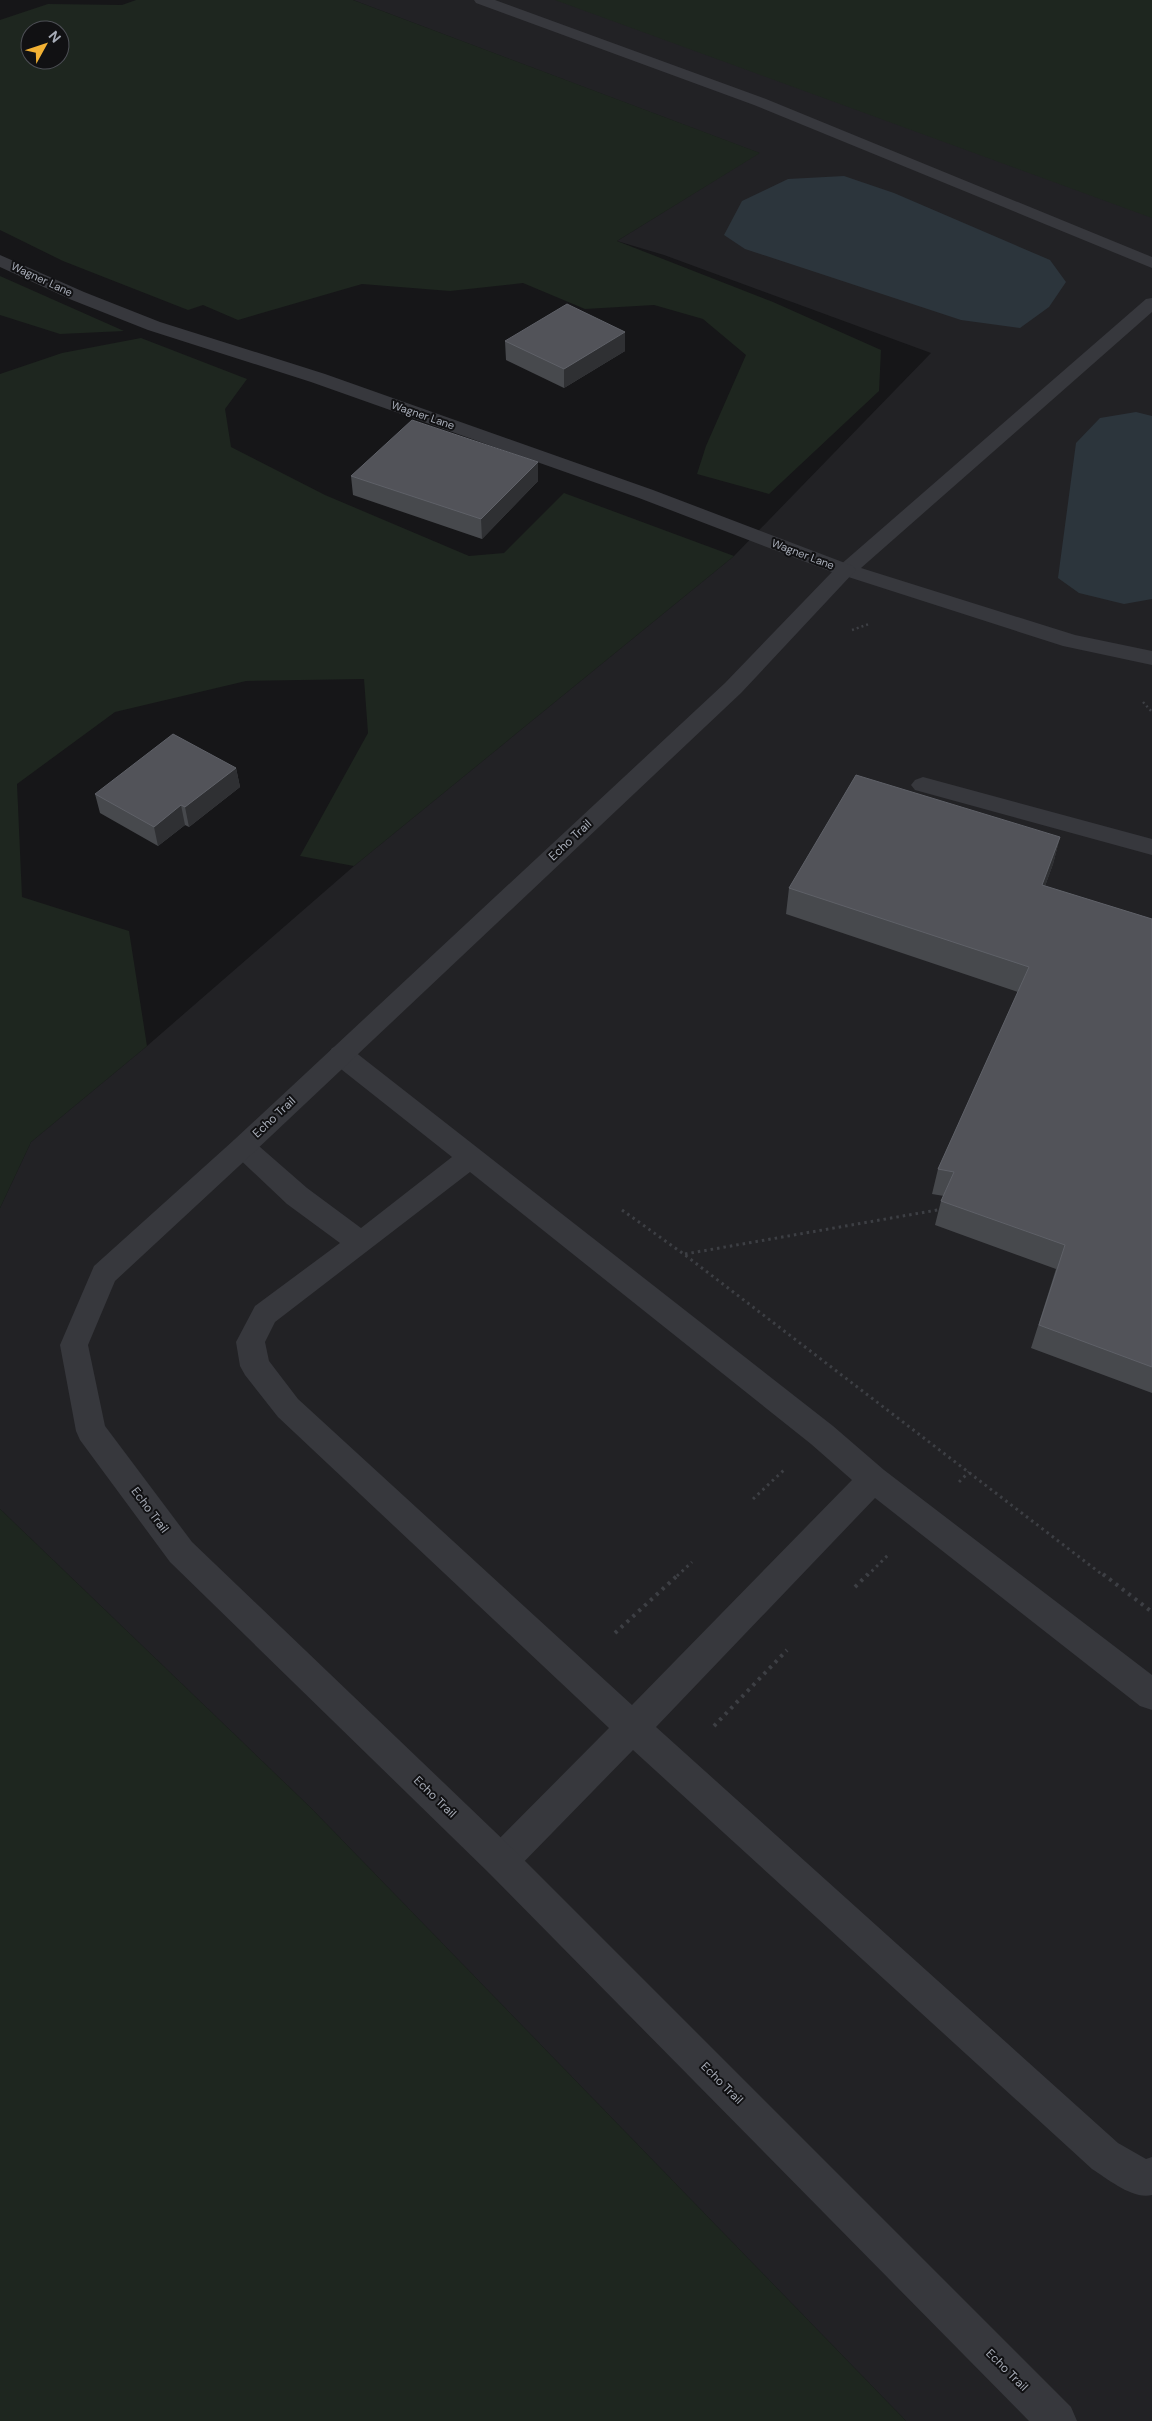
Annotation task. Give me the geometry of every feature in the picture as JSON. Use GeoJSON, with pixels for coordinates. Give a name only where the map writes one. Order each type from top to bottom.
{"type":"FeatureCollection","features":[{"type":"Feature","properties":{"kind":"street"},"geometry":{"type":"LineString","coordinates":[[481,0],[760,102],[1152,263]]}},
{"type":"Feature","properties":{"kind":"street","name":"Wagner Lane"},"geometry":{"type":"LineString","coordinates":[[0,260],[78,296],[154,326],[337,385],[646,494],[846,570],[1071,641],[1152,658]]}},
{"type":"Feature","properties":{"kind":"street","name":"Echo Trail"},"geometry":{"type":"LineString","coordinates":[[1058,2421],[501,1861],[181,1552],[91,1431],[74,1345],[104,1274],[243,1147],[733,688],[846,570],[1152,303]]}},
{"type":"Feature","properties":{"kind":"street"},"geometry":{"type":"LineString","coordinates":[[923,784],[1152,847]]}},
{"type":"Feature","properties":{"kind":"street"},"geometry":{"type":"LineString","coordinates":[[341,1054],[822,1434],[873,1478],[1152,1695]]}},
{"type":"Feature","properties":{"kind":"street"},"geometry":{"type":"LineString","coordinates":[[243,1147],[297,1196],[361,1243]]}},
{"type":"Feature","properties":{"kind":"street"},"geometry":{"type":"LineString","coordinates":[[471,1157],[361,1243],[265,1314],[250,1342],[255,1366],[288,1408],[632,1727],[1105,2156],[1144,2178],[1152,2176]]}},
{"type":"Feature","properties":{"kind":"street"},"geometry":{"type":"LineString","coordinates":[[501,1861],[770,1588],[873,1478]]}},
{"type":"Feature","properties":{"kind":"path"},"geometry":{"type":"LineString","coordinates":[[850,631],[866,624],[876,623]]}},
{"type":"Feature","properties":{"kind":"path"},"geometry":{"type":"LineString","coordinates":[[1138,696],[1152,712]]}},
{"type":"Feature","properties":{"kind":"path"},"geometry":{"type":"LineString","coordinates":[[685,1254],[942,1209]]}},
{"type":"Feature","properties":{"kind":"path"},"geometry":{"type":"LineString","coordinates":[[621,1210],[685,1254],[1152,1612]]}},
{"type":"Feature","properties":{"kind":"path"},"geometry":{"type":"LineString","coordinates":[[753,1499],[788,1466]]}},
{"type":"Feature","properties":{"kind":"path"},"geometry":{"type":"LineString","coordinates":[[856,1587],[890,1553]]}},
{"type":"Feature","properties":{"kind":"path"},"geometry":{"type":"LineString","coordinates":[[615,1634],[692,1562]]}},
{"type":"Feature","properties":{"kind":"path"},"geometry":{"type":"LineString","coordinates":[[714,1726],[787,1650]]}},
{"type":"Feature","properties":{"kind":"shaded area"},"geometry":{"type":"Polygon","coordinates":[[[136,0],[353,0],[760,153],[617,241],[773,302],[881,350],[879,391],[769,494],[697,474],[706,446],[746,355],[703,319],[654,305],[585,309],[523,283],[450,291],[362,284],[238,320],[203,305],[188,310],[63,261],[0,230],[0,20],[48,4],[122,5],[136,0]]]}},
{"type":"Feature","properties":{"kind":"shaded area"},"geometry":{"type":"Polygon","coordinates":[[[353,0],[1152,0],[1152,2421],[906,2421],[311,1808],[0,1509],[0,1208],[31,1142],[147,1046],[354,866],[734,556],[931,353],[664,255],[617,241],[759,153],[353,0]]]}},
{"type":"Feature","properties":{"kind":"shaded area"},"geometry":{"type":"Polygon","coordinates":[[[555,0],[1152,0],[1152,218],[555,0]]]}},
{"type":"Feature","properties":{"kind":"shaded area"},"geometry":{"type":"Polygon","coordinates":[[[844,176],[894,193],[1050,260],[1066,282],[1049,307],[1020,328],[961,320],[745,249],[724,235],[742,201],[788,179],[844,176]]]}},
{"type":"Feature","properties":{"kind":"shaded area"},"geometry":{"type":"Polygon","coordinates":[[[0,276],[124,331],[60,334],[0,315],[0,276]]]}},
{"type":"Feature","properties":{"kind":"shaded area"},"geometry":{"type":"Polygon","coordinates":[[[141,338],[247,379],[225,409],[231,447],[325,495],[469,556],[504,553],[564,493],[734,556],[354,866],[300,856],[368,733],[364,679],[246,681],[115,712],[17,784],[22,897],[129,931],[147,1046],[31,1142],[0,1208],[0,374],[62,353],[141,338]]]}},
{"type":"Feature","properties":{"kind":"shaded area"},"geometry":{"type":"Polygon","coordinates":[[[1136,412],[1152,416],[1152,599],[1124,604],[1079,593],[1058,578],[1076,443],[1100,418],[1136,412]]]}},
{"type":"Feature","properties":{"kind":"shaded area"},"geometry":{"type":"Polygon","coordinates":[[[0,1509],[311,1808],[906,2421],[0,2421],[0,1509]]]}},
{"type":"Feature","properties":{"kind":"building"},"geometry":{"type":"Polygon","coordinates":[[[567,304],[625,332],[564,369],[505,341],[567,304]]]}},
{"type":"Feature","properties":{"kind":"building"},"geometry":{"type":"Polygon","coordinates":[[[412,420],[538,462],[481,519],[351,476],[412,420]]]}},
{"type":"Feature","properties":{"kind":"building"},"geometry":{"type":"Polygon","coordinates":[[[173,734],[236,768],[185,807],[181,805],[154,827],[95,794],[173,734]]]}},
{"type":"Feature","properties":{"kind":"building"},"geometry":{"type":"Polygon","coordinates":[[[856,775],[1060,837],[1042,885],[1152,919],[1152,1367],[1039,1325],[1065,1245],[941,1201],[954,1172],[938,1169],[1029,967],[789,888],[856,775]]]}}]}
